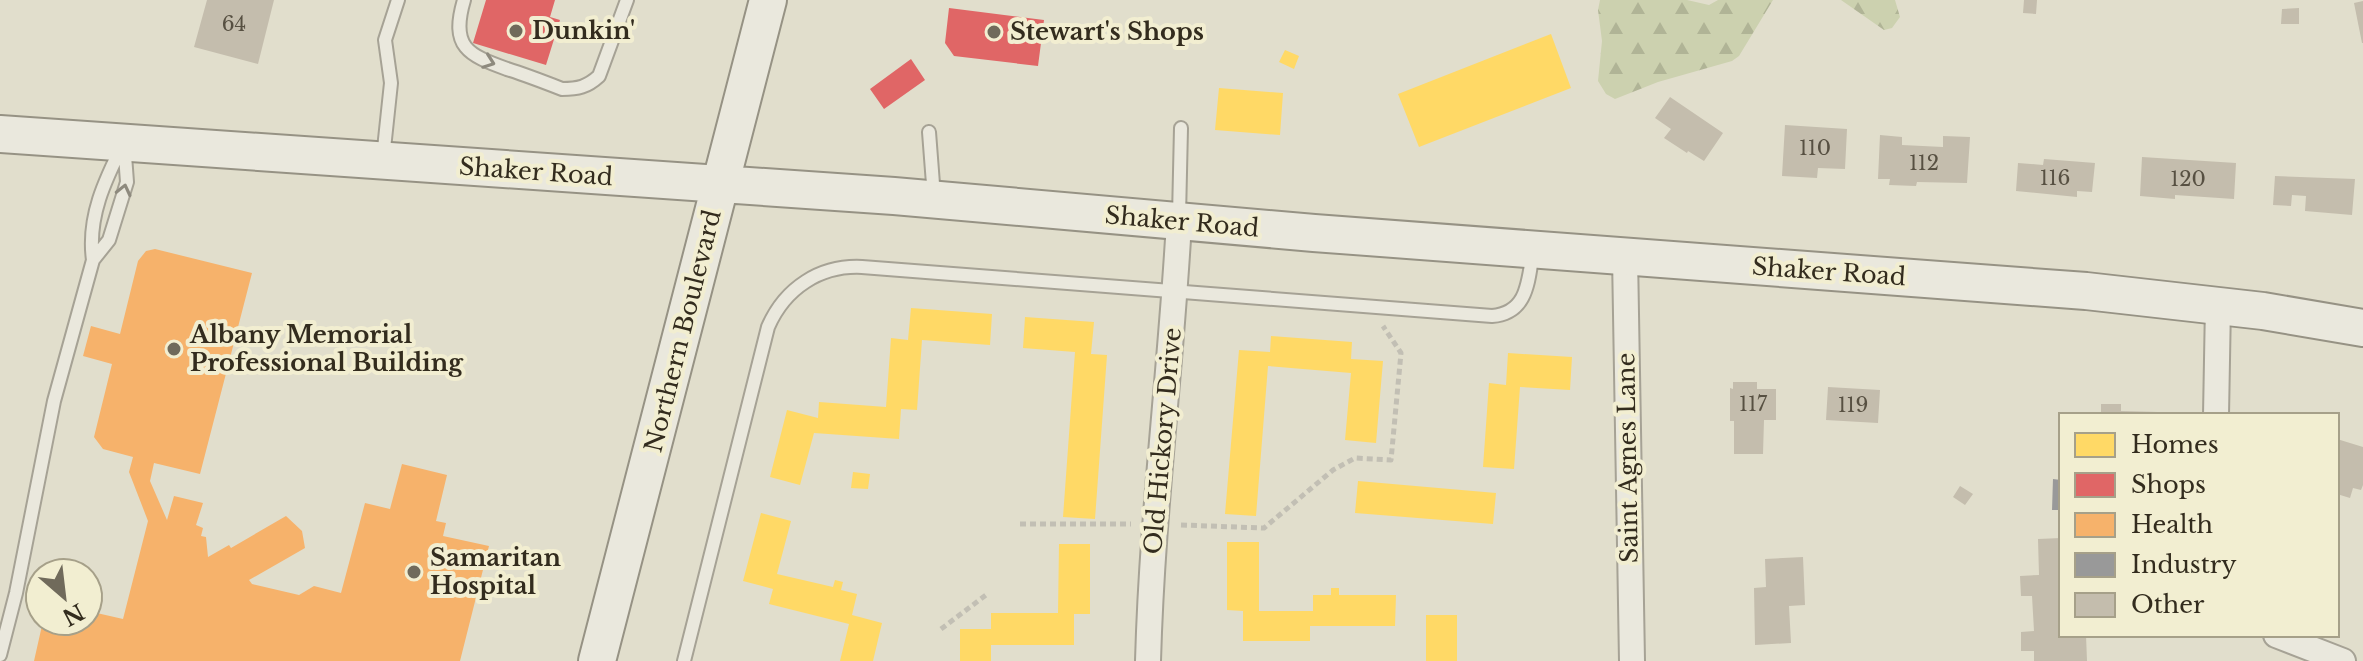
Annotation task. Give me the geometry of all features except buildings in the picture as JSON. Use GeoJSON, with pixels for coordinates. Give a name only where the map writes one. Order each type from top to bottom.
{"type":"FeatureCollection","features":[{"type":"Feature","properties":{"kind":"main road","name":"Northern Boulevard"},"geometry":{"type":"LineString","coordinates":[[597,661],[768,0]]}},
{"type":"Feature","properties":{"kind":"main road","name":"Shaker Road"},"geometry":{"type":"LineString","coordinates":[[0,134],[935,200],[1179,222],[2086,291],[2218,305],[2363,328]]}},
{"type":"Feature","properties":{"kind":"street","name":"Old Hickory Drive"},"geometry":{"type":"LineString","coordinates":[[1148,661],[1155,525],[1179,222]]}},
{"type":"Feature","properties":{"kind":"street","name":"Saint Agnes Lane"},"geometry":{"type":"LineString","coordinates":[[1625,256],[1632,661]]}},
{"type":"Feature","properties":{"kind":"street"},"geometry":{"type":"LineString","coordinates":[[2216,413],[2218,305]]}},
{"type":"Feature","properties":{"kind":"street"},"geometry":{"type":"LineString","coordinates":[[2281,637],[2343,661]]}},
{"type":"Feature","properties":{"kind":"lane"},"geometry":{"type":"LineString","coordinates":[[382,161],[391,83],[385,40],[398,0]]}},
{"type":"Feature","properties":{"kind":"lane"},"geometry":{"type":"LineString","coordinates":[[464,0],[459,31],[464,46],[475,57],[562,89],[589,85],[599,76],[627,0]]}},
{"type":"Feature","properties":{"kind":"lane"},"geometry":{"type":"LineString","coordinates":[[1179,222],[1181,128]]}},
{"type":"Feature","properties":{"kind":"lane"},"geometry":{"type":"LineString","coordinates":[[929,132],[935,200]]}},
{"type":"Feature","properties":{"kind":"lane"},"geometry":{"type":"LineString","coordinates":[[93,260],[89,235],[106,179],[124,142]]}},
{"type":"Feature","properties":{"kind":"lane"},"geometry":{"type":"LineString","coordinates":[[0,655],[16,593],[54,401],[93,260],[109,240],[127,182],[124,142]]}},
{"type":"Feature","properties":{"kind":"lane"},"geometry":{"type":"LineString","coordinates":[[684,661],[768,327],[785,299],[801,284],[819,274],[851,267],[1497,315],[1513,310],[1524,298],[1533,249]]}},
{"type":"Feature","properties":{"kind":"path"},"geometry":{"type":"LineString","coordinates":[[1020,524],[1264,528],[1333,470],[1355,458],[1391,460],[1401,353],[1380,322]]}},
{"type":"Feature","properties":{"kind":"path"},"geometry":{"type":"LineString","coordinates":[[941,629],[986,595]]}},
{"type":"Feature","properties":{"kind":"green space"},"geometry":{"type":"Polygon","coordinates":[[[1600,0],[1687,0],[1709,5],[1718,0],[1773,0],[1739,56],[1732,61],[1658,82],[1615,99],[1606,94],[1598,81],[1602,41],[1598,10],[1600,0]]]}},
{"type":"Feature","properties":{"kind":"green space"},"geometry":{"type":"Polygon","coordinates":[[[1841,0],[1895,0],[1900,17],[1892,28],[1884,30],[1841,0]]]}},
{"type":"Feature","properties":{"kind":"place","name":"Dunkin'"},"geometry":{"type":"Point","coordinates":[516,31]}},
{"type":"Feature","properties":{"kind":"place","name":"Stewart's Shops"},"geometry":{"type":"Point","coordinates":[994,32]}},
{"type":"Feature","properties":{"kind":"place","name":"Albany Memorial Professional Building"},"geometry":{"type":"Point","coordinates":[174,349]}},
{"type":"Feature","properties":{"kind":"place","name":"Samaritan Hospital"},"geometry":{"type":"Point","coordinates":[414,572]}}]}
